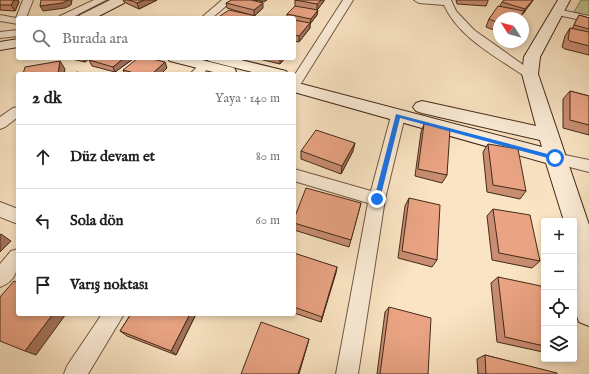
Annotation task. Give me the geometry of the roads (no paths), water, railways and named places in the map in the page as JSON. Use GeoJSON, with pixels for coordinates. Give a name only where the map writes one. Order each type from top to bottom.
{"type":"FeatureCollection","features":[{"type":"Feature","properties":{"kind":"street"},"geometry":{"type":"LineString","coordinates":[[22,16],[28,0]]}},
{"type":"Feature","properties":{"kind":"street"},"geometry":{"type":"LineString","coordinates":[[67,16],[101,0]]}},
{"type":"Feature","properties":{"kind":"street"},"geometry":{"type":"LineString","coordinates":[[90,16],[120,0]]}},
{"type":"Feature","properties":{"kind":"street"},"geometry":{"type":"LineString","coordinates":[[208,16],[228,0]]}},
{"type":"Feature","properties":{"kind":"street"},"geometry":{"type":"LineString","coordinates":[[296,80],[348,0]]}},
{"type":"Feature","properties":{"kind":"street"},"geometry":{"type":"LineString","coordinates":[[419,0],[447,2],[462,26],[530,74]]}},
{"type":"Feature","properties":{"kind":"street"},"geometry":{"type":"LineString","coordinates":[[589,19],[561,6],[532,57],[530,74],[555,158],[589,261]]}},
{"type":"Feature","properties":{"kind":"street"},"geometry":{"type":"LineString","coordinates":[[0,18],[16,21]]}},
{"type":"Feature","properties":{"kind":"street"},"geometry":{"type":"LineString","coordinates":[[182,60],[231,72]]}},
{"type":"Feature","properties":{"kind":"street"},"geometry":{"type":"LineString","coordinates":[[205,66],[261,72]]}},
{"type":"Feature","properties":{"kind":"street"},"geometry":{"type":"LineString","coordinates":[[296,82],[398,116],[589,166]]}},
{"type":"Feature","properties":{"kind":"street"},"geometry":{"type":"LineString","coordinates":[[296,82],[548,135]]}},
{"type":"Feature","properties":{"kind":"street"},"geometry":{"type":"LineString","coordinates":[[0,124],[16,112]]}},
{"type":"Feature","properties":{"kind":"street"},"geometry":{"type":"LineString","coordinates":[[347,374],[377,199],[398,116]]}},
{"type":"Feature","properties":{"kind":"street"},"geometry":{"type":"LineString","coordinates":[[555,158],[568,218]]}},
{"type":"Feature","properties":{"kind":"street"},"geometry":{"type":"LineString","coordinates":[[296,176],[377,199]]}},
{"type":"Feature","properties":{"kind":"street"},"geometry":{"type":"LineString","coordinates":[[0,209],[16,216]]}},
{"type":"Feature","properties":{"kind":"street"},"geometry":{"type":"LineString","coordinates":[[576,254],[589,312]]}},
{"type":"Feature","properties":{"kind":"street"},"geometry":{"type":"LineString","coordinates":[[0,278],[16,259]]}},
{"type":"Feature","properties":{"kind":"street"},"geometry":{"type":"LineString","coordinates":[[75,374],[113,316]]}}]}
